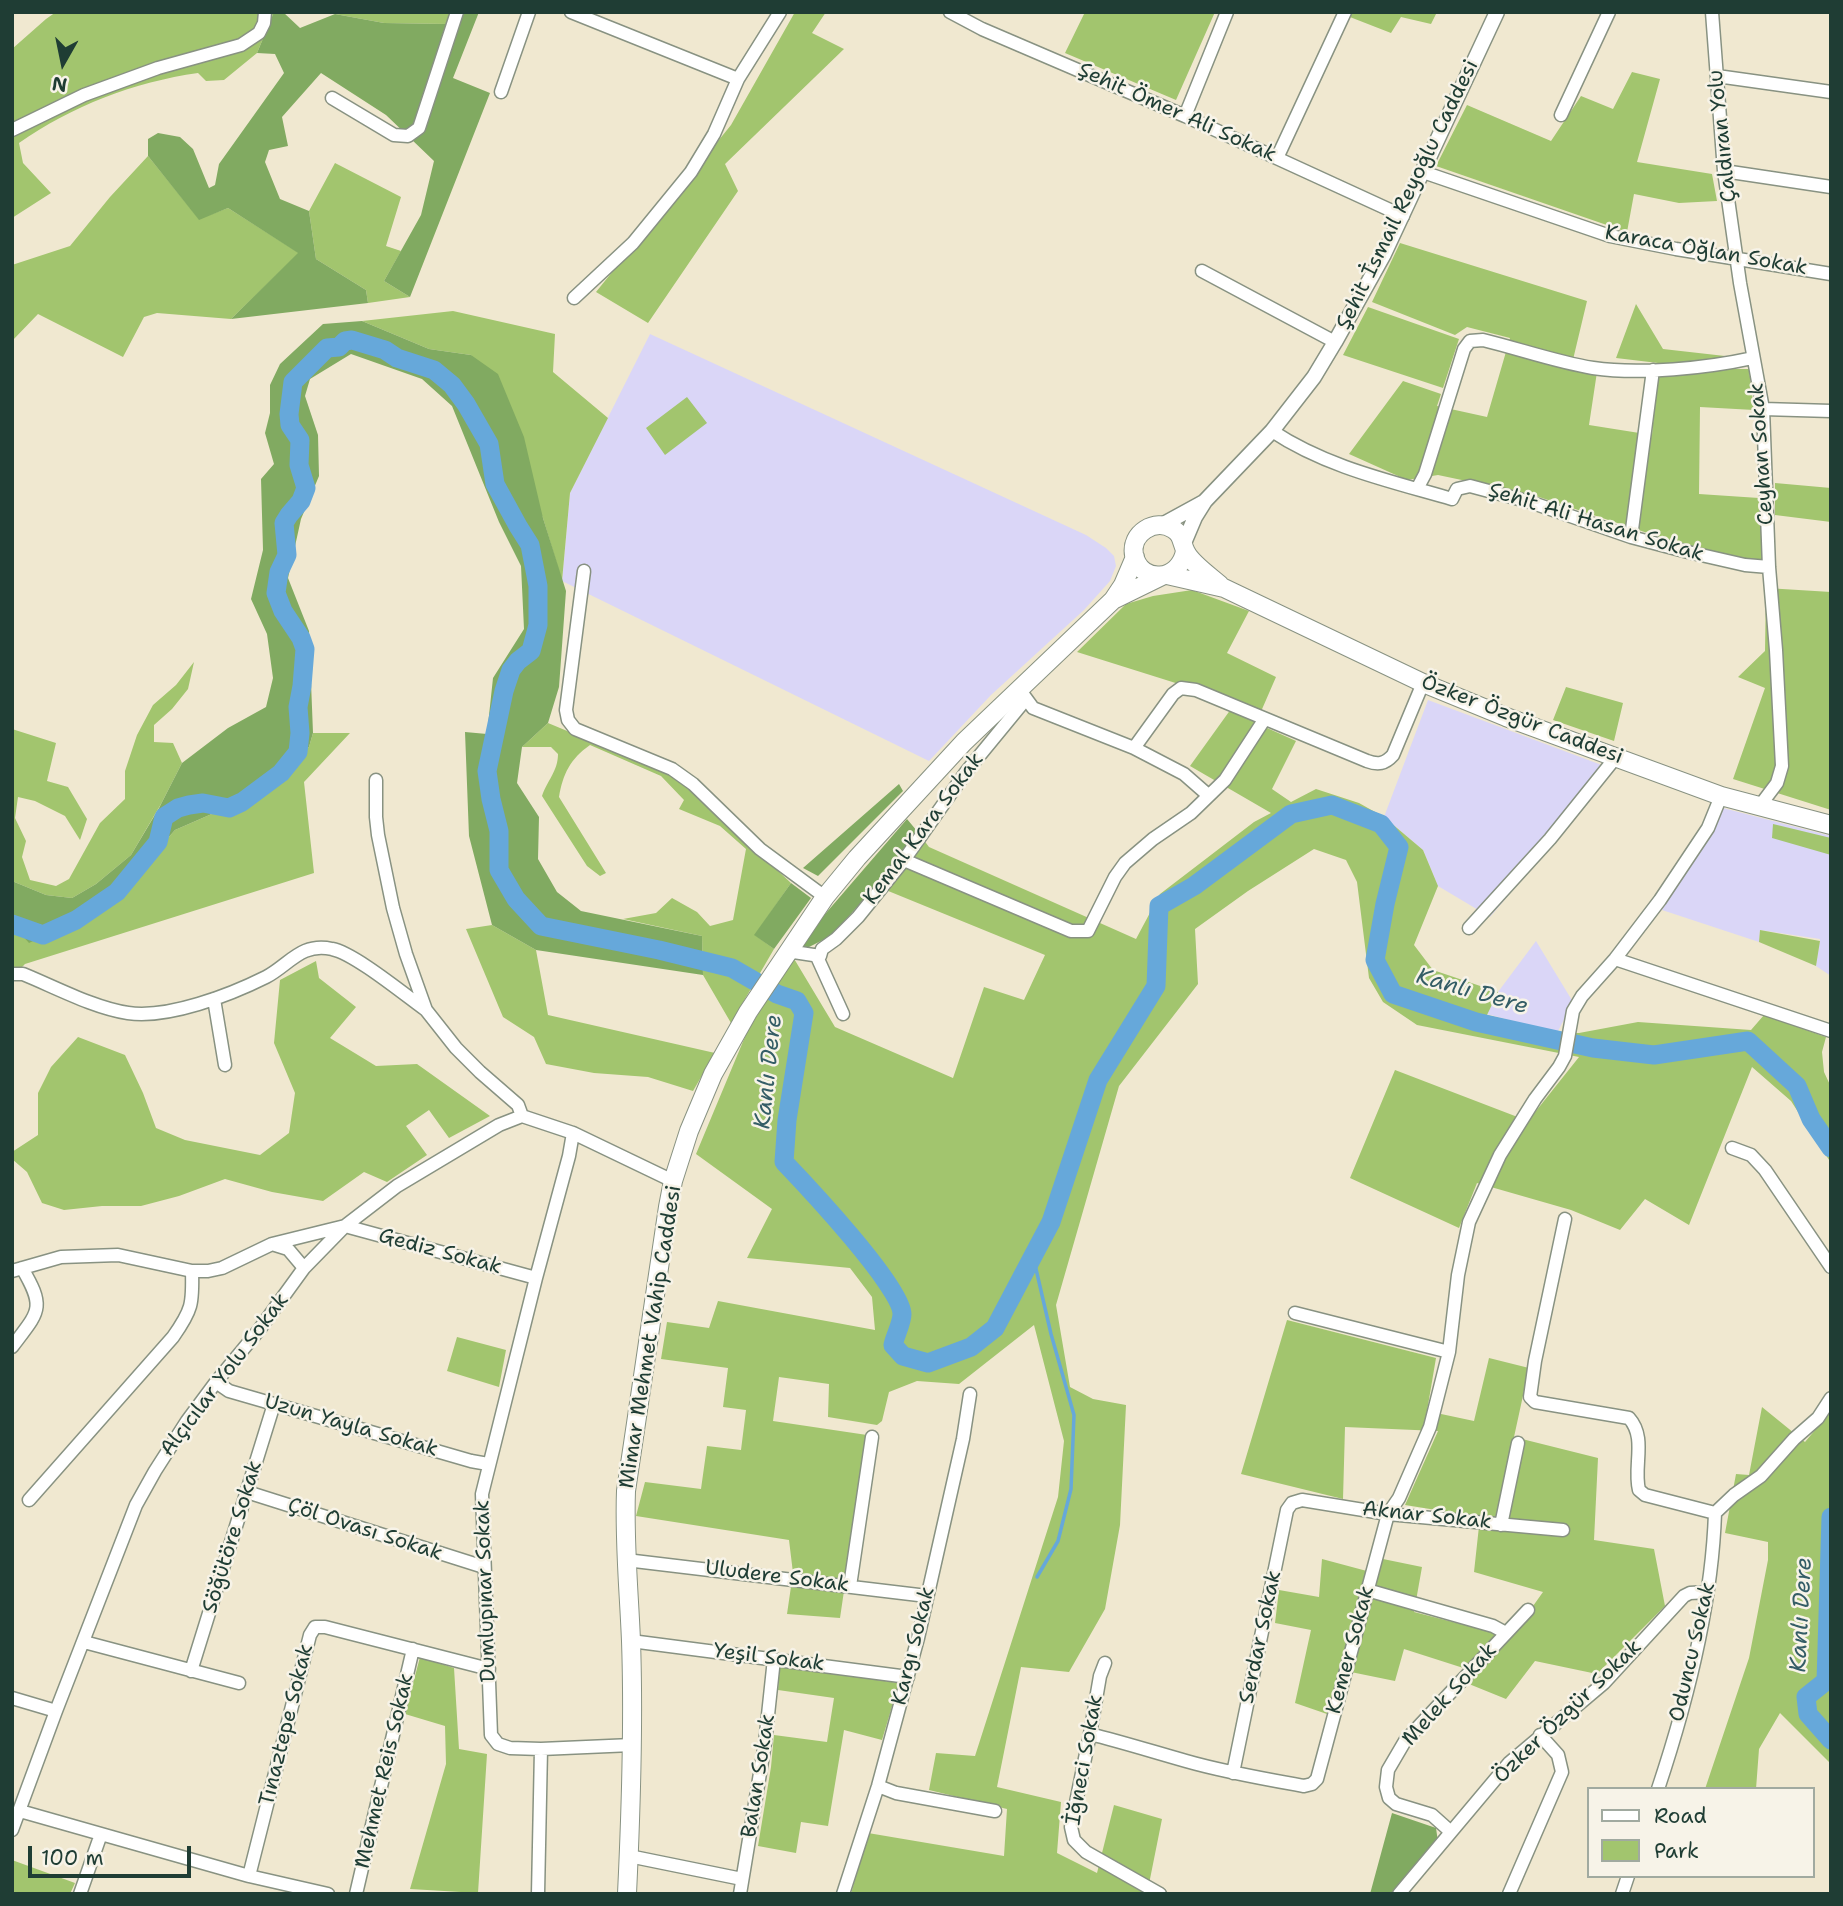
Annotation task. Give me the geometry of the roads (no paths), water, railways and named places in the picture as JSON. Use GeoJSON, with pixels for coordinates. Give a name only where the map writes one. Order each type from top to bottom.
{"type":"FeatureCollection","features":[{"type":"Feature","properties":{"kind":"main road"},"geometry":{"type":"LineString","coordinates":[[1162,525],[1176,531],[1185,547],[1180,566],[1164,576],[1145,572],[1138,565],[1134,549],[1140,533],[1147,528],[1162,525]]}},
{"type":"Feature","properties":{"kind":"main road","name":"Özker Özgür Caddesi"},"geometry":{"type":"LineString","coordinates":[[1185,547],[1224,588]]}},
{"type":"Feature","properties":{"kind":"main road","name":"Mimar Mehmet Vahip Caddesi"},"geometry":{"type":"LineString","coordinates":[[626,1894],[632,1745],[626,1491],[657,1271],[673,1181],[689,1131],[713,1074],[748,1012],[825,897],[857,858],[964,742],[1023,694],[1113,600],[1135,557]]}},
{"type":"Feature","properties":{"kind":"main road","name":"Özker Özgür Caddesi"},"geometry":{"type":"LineString","coordinates":[[1164,576],[1224,588],[1423,683],[1506,717],[1721,796],[1831,825]]}},
{"type":"Feature","properties":{"kind":"main road","name":"Mimar Mehmet Vahip Caddesi"},"geometry":{"type":"LineString","coordinates":[[1113,600],[1164,576]]}},
{"type":"Feature","properties":{"kind":"street"},"geometry":{"type":"LineString","coordinates":[[12,130],[96,90],[158,68],[241,45],[259,33],[265,12]]}},
{"type":"Feature","properties":{"kind":"street"},"geometry":{"type":"LineString","coordinates":[[332,98],[394,135],[408,136],[419,128],[457,12]]}},
{"type":"Feature","properties":{"kind":"street"},"geometry":{"type":"LineString","coordinates":[[501,92],[529,12]]}},
{"type":"Feature","properties":{"kind":"street"},"geometry":{"type":"LineString","coordinates":[[571,12],[738,79]]}},
{"type":"Feature","properties":{"kind":"street"},"geometry":{"type":"LineString","coordinates":[[574,298],[633,243],[691,172],[714,134],[738,79],[780,12]]}},
{"type":"Feature","properties":{"kind":"street","name":"Şehit Ömer Ali Sokak"},"geometry":{"type":"LineString","coordinates":[[950,12],[982,29],[1185,116],[1403,216]]}},
{"type":"Feature","properties":{"kind":"street"},"geometry":{"type":"LineString","coordinates":[[1185,116],[1227,12]]}},
{"type":"Feature","properties":{"kind":"street"},"geometry":{"type":"LineString","coordinates":[[1277,158],[1345,12]]}},
{"type":"Feature","properties":{"kind":"street","name":"Şehit İsmail Reyoğlu Caddesi"},"geometry":{"type":"LineString","coordinates":[[1185,547],[1195,517],[1205,502],[1272,431],[1314,377],[1358,303],[1403,216],[1497,12]]}},
{"type":"Feature","properties":{"kind":"street"},"geometry":{"type":"LineString","coordinates":[[1561,115],[1609,12]]}},
{"type":"Feature","properties":{"kind":"street","name":"Çaldıran Yolu"},"geometry":{"type":"LineString","coordinates":[[1712,12],[1724,171],[1737,259]]}},
{"type":"Feature","properties":{"kind":"street"},"geometry":{"type":"LineString","coordinates":[[1717,76],[1831,92]]}},
{"type":"Feature","properties":{"kind":"street"},"geometry":{"type":"LineString","coordinates":[[1724,171],[1831,187]]}},
{"type":"Feature","properties":{"kind":"street","name":"Karaca Oğlan Sokak"},"geometry":{"type":"LineString","coordinates":[[1423,172],[1610,236],[1831,274]]}},
{"type":"Feature","properties":{"kind":"street","name":"Ceyhan Sokak"},"geometry":{"type":"LineString","coordinates":[[1737,259],[1763,409],[1769,567],[1782,766],[1777,783],[1759,807]]}},
{"type":"Feature","properties":{"kind":"street"},"geometry":{"type":"LineString","coordinates":[[1202,271],[1335,342]]}},
{"type":"Feature","properties":{"kind":"street"},"geometry":{"type":"LineString","coordinates":[[1417,489],[1425,474],[1464,349],[1470,341],[1483,340],[1594,368],[1636,371],[1753,358]]}},
{"type":"Feature","properties":{"kind":"street"},"geometry":{"type":"LineString","coordinates":[[1631,537],[1653,370]]}},
{"type":"Feature","properties":{"kind":"street"},"geometry":{"type":"LineString","coordinates":[[1763,409],[1831,411]]}},
{"type":"Feature","properties":{"kind":"street","name":"Şehit Ali Hasan Sokak"},"geometry":{"type":"LineString","coordinates":[[1272,431],[1322,459],[1401,486],[1451,499],[1457,489],[1471,486],[1530,502],[1631,537],[1745,565],[1769,567]]}},
{"type":"Feature","properties":{"kind":"street","name":"Şehit İsmail Reyoğlu Caddesi"},"geometry":{"type":"LineString","coordinates":[[1162,525],[1205,502]]}},
{"type":"Feature","properties":{"kind":"street"},"geometry":{"type":"LineString","coordinates":[[583,571],[566,710],[568,720],[575,729],[683,776],[760,849],[825,897]]}},
{"type":"Feature","properties":{"kind":"street"},"geometry":{"type":"LineString","coordinates":[[1134,748],[1173,694],[1181,688],[1196,691],[1367,761],[1382,764],[1389,761],[1393,755],[1423,683]]}},
{"type":"Feature","properties":{"kind":"street"},"geometry":{"type":"LineString","coordinates":[[1023,694],[1033,708],[1134,748],[1184,774],[1208,795]]}},
{"type":"Feature","properties":{"kind":"street","name":"Kemal Kara Sokak"},"geometry":{"type":"LineString","coordinates":[[820,956],[822,949],[858,917],[904,860],[1023,694]]}},
{"type":"Feature","properties":{"kind":"street"},"geometry":{"type":"LineString","coordinates":[[904,860],[1071,931],[1088,931],[1125,863],[1153,839],[1191,813],[1225,780],[1264,720]]}},
{"type":"Feature","properties":{"kind":"street"},"geometry":{"type":"LineString","coordinates":[[1469,928],[1550,839],[1616,757]]}},
{"type":"Feature","properties":{"kind":"street"},"geometry":{"type":"LineString","coordinates":[[376,780],[378,835],[393,908],[426,1010]]}},
{"type":"Feature","properties":{"kind":"street"},"geometry":{"type":"LineString","coordinates":[[1721,796],[1708,828],[1660,900],[1615,959],[1831,1031]]}},
{"type":"Feature","properties":{"kind":"street"},"geometry":{"type":"LineString","coordinates":[[12,974],[23,974],[105,1007],[131,1014],[165,1012],[214,999],[265,977],[280,969],[295,955],[313,949],[332,949],[355,960],[426,1010],[456,1048],[518,1105],[522,1116],[573,1133],[673,1181]]}},
{"type":"Feature","properties":{"kind":"street"},"geometry":{"type":"LineString","coordinates":[[787,951],[820,956],[818,960],[844,1014]]}},
{"type":"Feature","properties":{"kind":"street","name":"Kemer Sokak"},"geometry":{"type":"LineString","coordinates":[[1233,1773],[1304,1786],[1317,1779],[1388,1514],[1399,1498],[1430,1427],[1449,1352],[1458,1275],[1469,1222],[1500,1155],[1565,1056],[1573,1011],[1582,996],[1615,959]]}},
{"type":"Feature","properties":{"kind":"street"},"geometry":{"type":"LineString","coordinates":[[214,999],[225,1065]]}},
{"type":"Feature","properties":{"kind":"street","name":"Alçıcılar Yolu Sokak"},"geometry":{"type":"LineString","coordinates":[[12,1830],[136,1505],[187,1421],[304,1268],[345,1226],[397,1186],[499,1125],[522,1116]]}},
{"type":"Feature","properties":{"kind":"street","name":"Dumlupınar Sokak"},"geometry":{"type":"LineString","coordinates":[[541,1749],[510,1748],[498,1744],[491,1735],[482,1494],[573,1133]]}},
{"type":"Feature","properties":{"kind":"street"},"geometry":{"type":"LineString","coordinates":[[1732,1148],[1751,1156],[1765,1170],[1831,1268]]}},
{"type":"Feature","properties":{"kind":"street"},"geometry":{"type":"LineString","coordinates":[[1565,1219],[1530,1397],[1535,1402],[1629,1418],[1639,1435],[1637,1483],[1639,1490],[1645,1495],[1715,1513],[1734,1495],[1761,1476],[1794,1439],[1818,1419],[1831,1398]]}},
{"type":"Feature","properties":{"kind":"street"},"geometry":{"type":"LineString","coordinates":[[12,1347],[36,1313],[38,1302],[35,1290],[17,1270],[61,1257],[118,1255],[192,1271],[208,1271],[222,1268],[272,1244],[345,1226]]}},
{"type":"Feature","properties":{"kind":"street","name":"Gediz Sokak"},"geometry":{"type":"LineString","coordinates":[[345,1226],[536,1278]]}},
{"type":"Feature","properties":{"kind":"street"},"geometry":{"type":"LineString","coordinates":[[272,1244],[288,1250],[304,1268]]}},
{"type":"Feature","properties":{"kind":"street"},"geometry":{"type":"LineString","coordinates":[[29,1500],[188,1317],[193,1296],[192,1271]]}},
{"type":"Feature","properties":{"kind":"street"},"geometry":{"type":"LineString","coordinates":[[1295,1313],[1449,1352]]}},
{"type":"Feature","properties":{"kind":"street","name":"Uzun Yayla Sokak"},"geometry":{"type":"LineString","coordinates":[[216,1382],[229,1391],[488,1464]]}},
{"type":"Feature","properties":{"kind":"street","name":"Kargı Sokak"},"geometry":{"type":"LineString","coordinates":[[843,1894],[878,1786],[908,1677],[970,1394]]}},
{"type":"Feature","properties":{"kind":"street","name":"Söğütöre Sokak"},"geometry":{"type":"LineString","coordinates":[[191,1671],[274,1404]]}},
{"type":"Feature","properties":{"kind":"street"},"geometry":{"type":"LineString","coordinates":[[850,1586],[872,1437]]}},
{"type":"Feature","properties":{"kind":"street"},"geometry":{"type":"LineString","coordinates":[[1501,1525],[1518,1443]]}},
{"type":"Feature","properties":{"kind":"street","name":"Çöl Ovası Sokak"},"geometry":{"type":"LineString","coordinates":[[247,1492],[484,1567]]}},
{"type":"Feature","properties":{"kind":"street","name":"Aknar Sokak"},"geometry":{"type":"LineString","coordinates":[[1292,1503],[1302,1500],[1388,1514],[1563,1530]]}},
{"type":"Feature","properties":{"kind":"street","name":"Serdar Sokak"},"geometry":{"type":"LineString","coordinates":[[1233,1773],[1287,1510],[1292,1503]]}},
{"type":"Feature","properties":{"kind":"street","name":"Oduncu Sokak"},"geometry":{"type":"LineString","coordinates":[[1659,1787],[1702,1627],[1714,1551],[1715,1513]]}},
{"type":"Feature","properties":{"kind":"street","name":"Uludere Sokak"},"geometry":{"type":"LineString","coordinates":[[626,1560],[927,1596]]}},
{"type":"Feature","properties":{"kind":"street"},"geometry":{"type":"LineString","coordinates":[[1367,1590],[1493,1626],[1506,1633]]}},
{"type":"Feature","properties":{"kind":"street","name":"Özker Özgür Sokak"},"geometry":{"type":"LineString","coordinates":[[1399,1894],[1508,1763],[1604,1683],[1684,1597],[1690,1593],[1707,1592]]}},
{"type":"Feature","properties":{"kind":"street","name":"Melek Sokak"},"geometry":{"type":"LineString","coordinates":[[1451,1832],[1432,1815],[1396,1804],[1389,1798],[1386,1787],[1388,1770],[1405,1741],[1528,1610]]}},
{"type":"Feature","properties":{"kind":"street","name":"Tınaztepe Sokak"},"geometry":{"type":"LineString","coordinates":[[249,1875],[310,1635],[315,1627],[325,1627],[489,1669]]}},
{"type":"Feature","properties":{"kind":"street"},"geometry":{"type":"LineString","coordinates":[[83,1642],[239,1683]]}},
{"type":"Feature","properties":{"kind":"street","name":"Yeşil Sokak"},"geometry":{"type":"LineString","coordinates":[[631,1642],[908,1677]]}},
{"type":"Feature","properties":{"kind":"street","name":"Mehmet Reis Sokak"},"geometry":{"type":"LineString","coordinates":[[356,1894],[414,1649]]}},
{"type":"Feature","properties":{"kind":"street","name":"Balan Sokak"},"geometry":{"type":"LineString","coordinates":[[740,1894],[765,1744],[774,1659]]}},
{"type":"Feature","properties":{"kind":"street","name":"İğneci Sokak"},"geometry":{"type":"LineString","coordinates":[[1105,1663],[1100,1676],[1071,1827],[1074,1840],[1086,1852],[1160,1894]]}},
{"type":"Feature","properties":{"kind":"street"},"geometry":{"type":"LineString","coordinates":[[12,1698],[56,1711]]}},
{"type":"Feature","properties":{"kind":"street"},"geometry":{"type":"LineString","coordinates":[[1090,1734],[1233,1773]]}},
{"type":"Feature","properties":{"kind":"street"},"geometry":{"type":"LineString","coordinates":[[1509,1894],[1562,1772],[1558,1755],[1540,1735]]}},
{"type":"Feature","properties":{"kind":"street"},"geometry":{"type":"LineString","coordinates":[[538,1894],[541,1749],[632,1745]]}},
{"type":"Feature","properties":{"kind":"street"},"geometry":{"type":"LineString","coordinates":[[878,1786],[897,1793],[995,1811]]}},
{"type":"Feature","properties":{"kind":"street"},"geometry":{"type":"LineString","coordinates":[[20,1811],[249,1875],[328,1894]]}},
{"type":"Feature","properties":{"kind":"street"},"geometry":{"type":"LineString","coordinates":[[80,1894],[101,1834]]}},
{"type":"Feature","properties":{"kind":"street"},"geometry":{"type":"LineString","coordinates":[[629,1856],[742,1879]]}},
{"type":"Feature","properties":{"kind":"waterway","name":"Kanlı Dere"},"geometry":{"type":"LineString","coordinates":[[12,924],[43,935],[76,920],[117,892],[158,842],[164,817],[189,805],[203,803],[229,808],[242,802],[281,773],[298,752],[298,707],[305,649],[276,593],[279,572],[287,555],[284,523],[301,501],[306,488],[299,465],[300,440],[290,425],[293,382],[327,348],[339,347],[345,341],[352,340],[434,370],[452,385],[489,444],[495,484],[530,545],[538,586],[538,625],[531,651],[511,670],[487,771],[499,831],[499,870],[516,899],[541,926],[732,968],[777,994],[797,1001],[804,1013],[787,1120],[784,1162],[887,1282],[902,1314],[893,1345],[903,1356],[928,1363],[971,1347],[995,1328],[1051,1222],[1098,1080],[1156,986],[1159,906],[1194,886],[1291,814],[1332,805],[1381,824],[1399,847],[1375,960],[1393,994],[1476,1022],[1593,1048],[1654,1055],[1748,1041],[1797,1086],[1811,1119],[1831,1148]]}},
{"type":"Feature","properties":{"kind":"waterway"},"geometry":{"type":"LineString","coordinates":[[1033,1256],[1074,1415],[1071,1489],[1058,1541],[1037,1577]]}},
{"type":"Feature","properties":{"kind":"waterway","name":"Kanlı Dere"},"geometry":{"type":"LineString","coordinates":[[1831,1517],[1826,1681],[1806,1697],[1808,1714],[1831,1740]]}}]}
